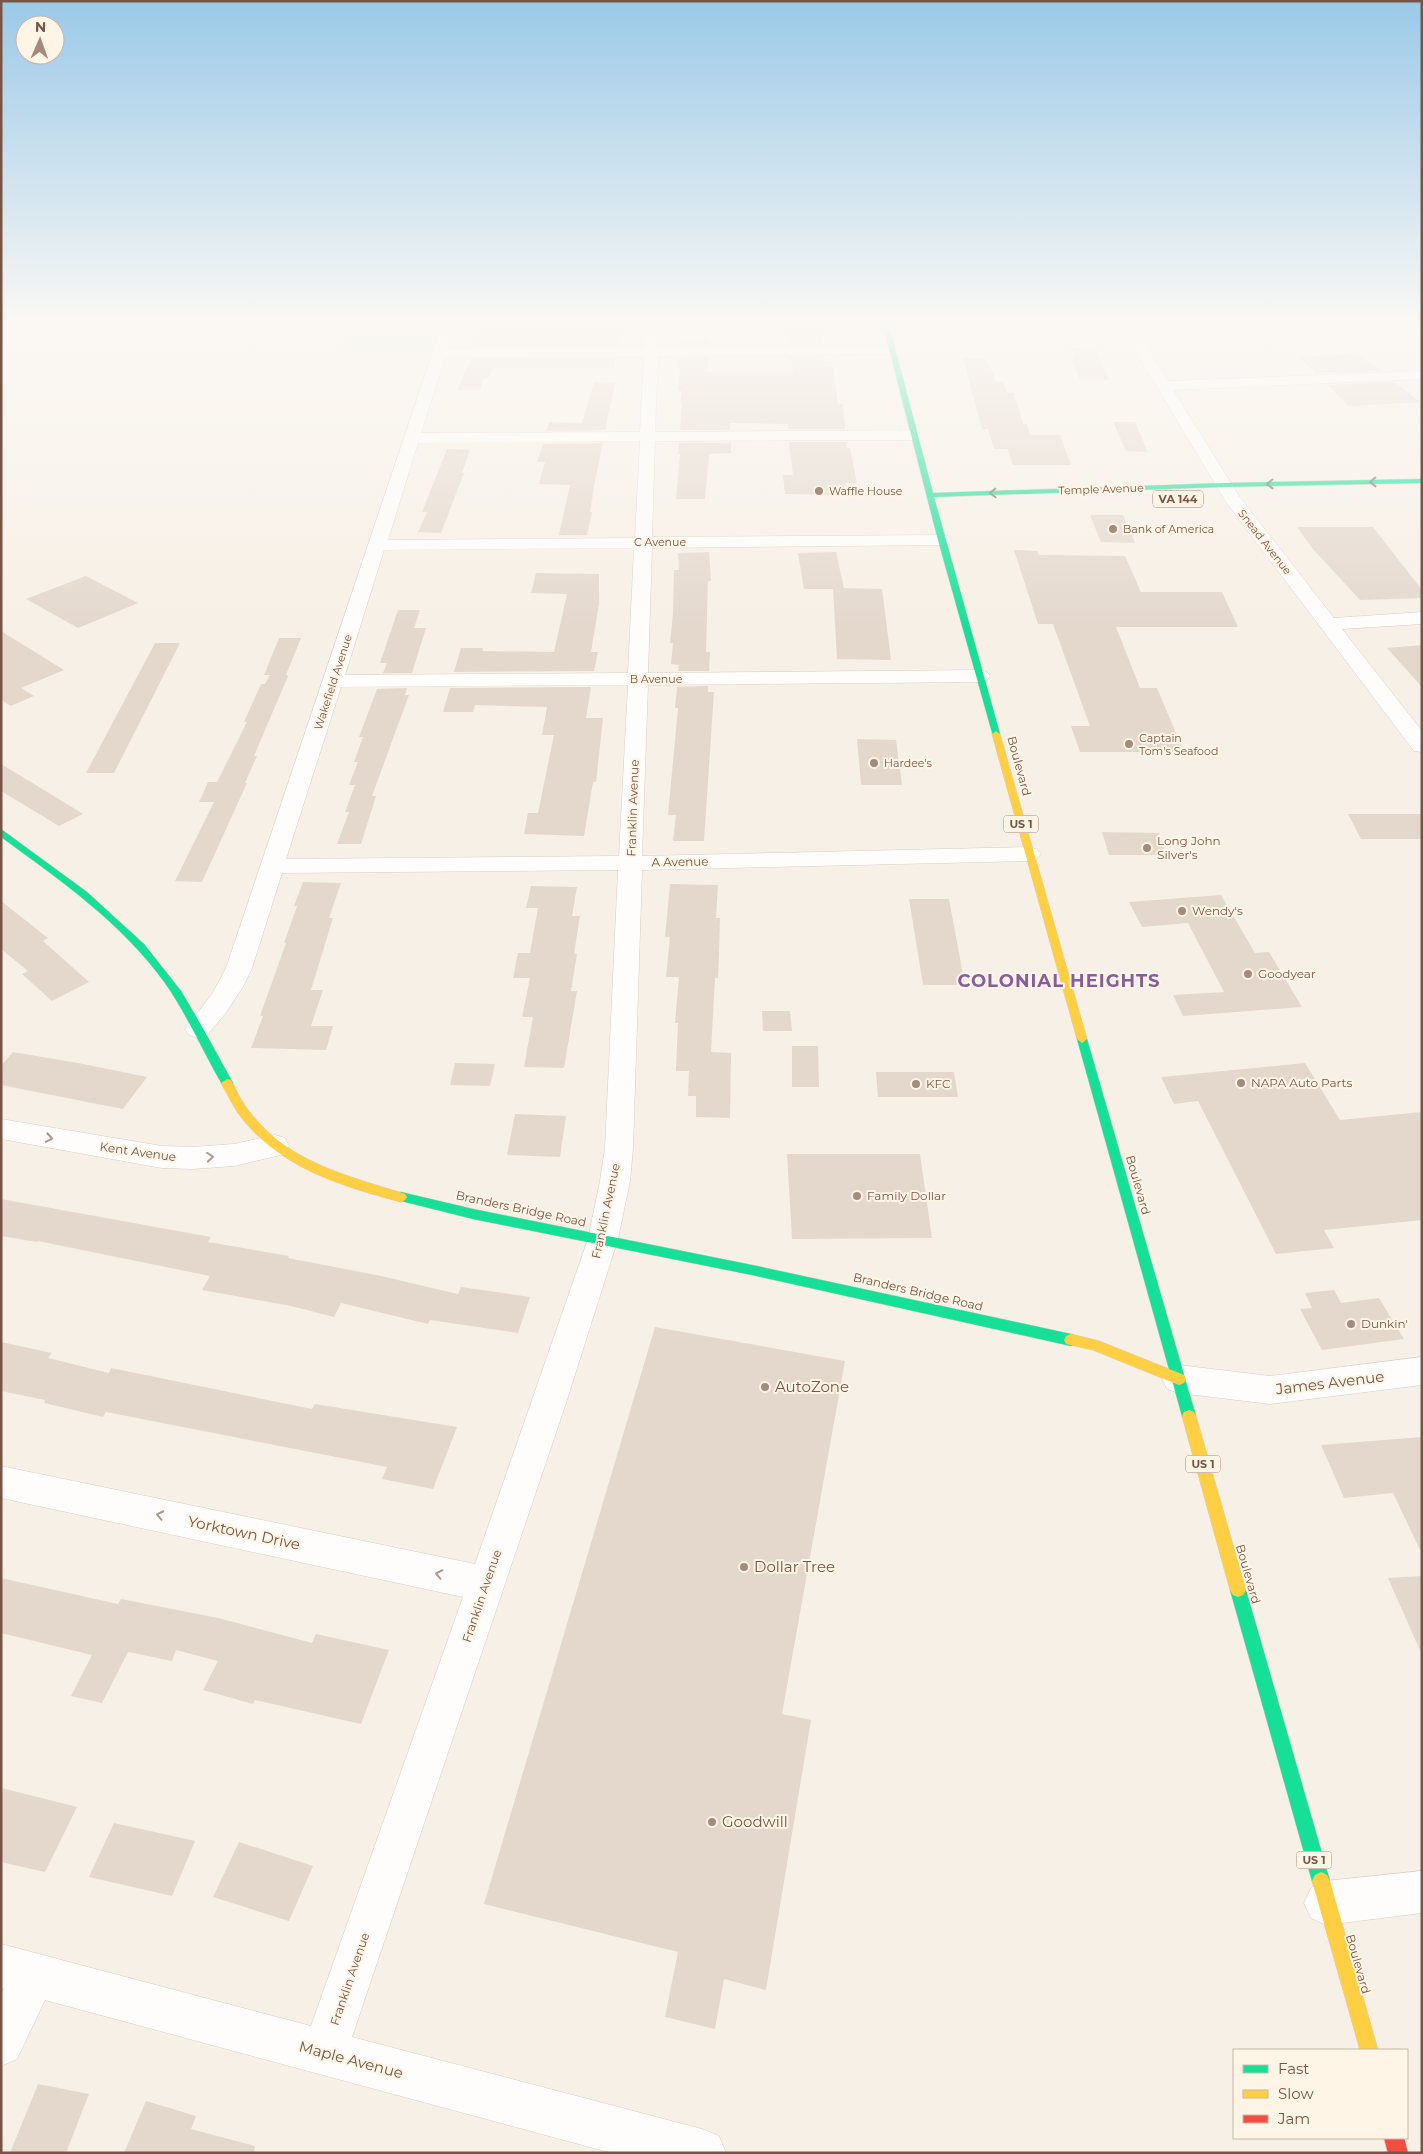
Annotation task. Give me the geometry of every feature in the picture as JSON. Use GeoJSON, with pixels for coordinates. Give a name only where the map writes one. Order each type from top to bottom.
{"type":"FeatureCollection","features":[{"type":"Feature","properties":{"kind":"main road","name":"Boulevard"},"geometry":{"type":"LineString","coordinates":[[912,426],[1029,854],[1369,2049]]}},
{"type":"Feature","properties":{"kind":"main road","name":"Temple Avenue"},"geometry":{"type":"LineString","coordinates":[[932,500],[1223,494],[1422,481]]}},
{"type":"Feature","properties":{"kind":"main road","name":"Temple Avenue"},"geometry":{"type":"LineString","coordinates":[[1223,494],[1252,498]]}},
{"type":"Feature","properties":{"kind":"main road"},"geometry":{"type":"LineString","coordinates":[[932,500],[1030,503]]}},
{"type":"Feature","properties":{"kind":"main road","name":"Temple Avenue"},"geometry":{"type":"LineString","coordinates":[[1088,501],[1141,500]]}},
{"type":"Feature","properties":{"kind":"main road","name":"Branders Bridge Road"},"geometry":{"type":"LineString","coordinates":[[1,832],[68,881],[138,944],[158,968],[187,1009],[242,1110],[261,1133],[275,1146],[310,1167],[344,1181],[473,1214],[752,1270],[1094,1346],[1179,1379]]}},
{"type":"Feature","properties":{"kind":"main road"},"geometry":{"type":"LineString","coordinates":[[1394,2139],[1398,2153]]}},
{"type":"Feature","properties":{"kind":"street","name":"Wakefield Avenue"},"geometry":{"type":"LineString","coordinates":[[198,1029],[215,1010],[231,987],[416,426]]}},
{"type":"Feature","properties":{"kind":"street","name":"Franklin Avenue"},"geometry":{"type":"LineString","coordinates":[[324,2053],[549,1403],[603,1239],[615,1180],[619,1148],[642,542],[648,426]]}},
{"type":"Feature","properties":{"kind":"street","name":"Snead Avenue"},"geometry":{"type":"LineString","coordinates":[[1184,426],[1223,494],[1329,624],[1422,746]]}},
{"type":"Feature","properties":{"kind":"street"},"geometry":{"type":"LineString","coordinates":[[412,438],[914,435]]}},
{"type":"Feature","properties":{"kind":"street","name":"C Avenue"},"geometry":{"type":"LineString","coordinates":[[378,545],[942,540]]}},
{"type":"Feature","properties":{"kind":"street"},"geometry":{"type":"LineString","coordinates":[[1329,624],[1422,618]]}},
{"type":"Feature","properties":{"kind":"street","name":"B Avenue"},"geometry":{"type":"LineString","coordinates":[[333,681],[980,676]]}},
{"type":"Feature","properties":{"kind":"street","name":"A Avenue"},"geometry":{"type":"LineString","coordinates":[[272,866],[630,863],[1029,854]]}},
{"type":"Feature","properties":{"kind":"street","name":"Kent Avenue"},"geometry":{"type":"LineString","coordinates":[[1,1129],[162,1157],[226,1156],[275,1146]]}},
{"type":"Feature","properties":{"kind":"street","name":"James Avenue"},"geometry":{"type":"LineString","coordinates":[[1179,1379],[1270,1390],[1303,1388],[1422,1371]]}},
{"type":"Feature","properties":{"kind":"street","name":"Yorktown Drive"},"geometry":{"type":"LineString","coordinates":[[1,1482],[486,1584]]}},
{"type":"Feature","properties":{"kind":"street"},"geometry":{"type":"LineString","coordinates":[[1326,1904],[1422,1892]]}},
{"type":"Feature","properties":{"kind":"street"},"geometry":{"type":"LineString","coordinates":[[1,2043],[18,1971]]}},
{"type":"Feature","properties":{"kind":"street","name":"Maple Avenue"},"geometry":{"type":"LineString","coordinates":[[18,1971],[681,2150]]}},
{"type":"Feature","properties":{"kind":"building"},"geometry":{"type":"Polygon","coordinates":[[[548,426],[606,426],[605,430],[546,431],[548,426]]]}},
{"type":"Feature","properties":{"kind":"building"},"geometry":{"type":"Polygon","coordinates":[[[680,426],[730,426],[730,430],[680,430],[680,426]]]}},
{"type":"Feature","properties":{"kind":"building"},"geometry":{"type":"Polygon","coordinates":[[[788,426],[845,426],[845,429],[788,429],[788,426]]]}},
{"type":"Feature","properties":{"kind":"building"},"geometry":{"type":"Polygon","coordinates":[[[981,426],[1027,426],[1030,435],[1060,435],[1071,465],[1013,465],[1008,449],[994,449],[988,429],[982,429],[981,426]]]}},
{"type":"Feature","properties":{"kind":"building"},"geometry":{"type":"Polygon","coordinates":[[[1115,426],[1137,426],[1148,452],[1126,451],[1115,426]]]}},
{"type":"Feature","properties":{"kind":"building"},"geometry":{"type":"Polygon","coordinates":[[[789,442],[846,442],[847,448],[850,448],[857,483],[845,483],[846,495],[785,494],[783,475],[793,475],[789,442]]]}},
{"type":"Feature","properties":{"kind":"building"},"geometry":{"type":"Polygon","coordinates":[[[603,443],[587,535],[559,535],[570,485],[539,484],[545,462],[537,462],[543,444],[603,443]]]}},
{"type":"Feature","properties":{"kind":"building"},"geometry":{"type":"Polygon","coordinates":[[[679,443],[731,443],[731,453],[709,454],[705,499],[676,499],[680,454],[678,454],[679,443]]]}},
{"type":"Feature","properties":{"kind":"building"},"geometry":{"type":"Polygon","coordinates":[[[447,449],[470,450],[462,473],[464,473],[441,533],[418,532],[427,512],[422,512],[447,449]]]}},
{"type":"Feature","properties":{"kind":"building"},"geometry":{"type":"Polygon","coordinates":[[[1090,515],[1123,515],[1135,543],[1101,542],[1090,515]]]}},
{"type":"Feature","properties":{"kind":"building"},"geometry":{"type":"Polygon","coordinates":[[[1297,527],[1373,527],[1422,590],[1422,598],[1360,600],[1312,548],[1297,527]]]}},
{"type":"Feature","properties":{"kind":"building"},"geometry":{"type":"Polygon","coordinates":[[[1014,550],[1037,551],[1039,555],[1125,556],[1141,592],[1222,592],[1238,627],[1116,627],[1140,688],[1157,688],[1184,752],[1080,752],[1071,726],[1090,726],[1053,624],[1038,624],[1014,550]]]}},
{"type":"Feature","properties":{"kind":"building"},"geometry":{"type":"Polygon","coordinates":[[[709,552],[711,581],[708,581],[706,652],[710,652],[709,671],[678,671],[679,665],[671,664],[673,643],[670,643],[674,570],[679,570],[678,553],[709,552]]]}},
{"type":"Feature","properties":{"kind":"building"},"geometry":{"type":"Polygon","coordinates":[[[836,552],[844,588],[841,588],[882,589],[891,660],[837,659],[833,589],[804,589],[798,553],[836,552]]]}},
{"type":"Feature","properties":{"kind":"building"},"geometry":{"type":"Polygon","coordinates":[[[536,573],[599,574],[599,604],[591,652],[598,652],[594,671],[454,672],[461,648],[483,648],[482,651],[554,652],[567,594],[531,593],[536,573]]]}},
{"type":"Feature","properties":{"kind":"building"},"geometry":{"type":"Polygon","coordinates":[[[86,576],[138,603],[78,628],[26,599],[86,576]]]}},
{"type":"Feature","properties":{"kind":"building"},"geometry":{"type":"Polygon","coordinates":[[[398,610],[420,610],[414,628],[426,628],[412,673],[383,673],[387,663],[380,663],[398,610]]]}},
{"type":"Feature","properties":{"kind":"building"},"geometry":{"type":"Polygon","coordinates":[[[1,631],[64,670],[21,688],[34,696],[11,706],[1,700],[1,631]]]}},
{"type":"Feature","properties":{"kind":"building"},"geometry":{"type":"Polygon","coordinates":[[[279,638],[301,638],[286,675],[288,676],[254,756],[257,756],[245,783],[247,783],[202,882],[175,881],[214,802],[199,802],[208,782],[217,782],[247,722],[244,722],[261,684],[265,684],[270,675],[264,675],[279,638]]]}},
{"type":"Feature","properties":{"kind":"building"},"geometry":{"type":"Polygon","coordinates":[[[155,643],[180,643],[114,773],[86,773],[155,643]]]}},
{"type":"Feature","properties":{"kind":"building"},"geometry":{"type":"Polygon","coordinates":[[[1422,645],[1422,687],[1387,648],[1422,645]]]}},
{"type":"Feature","properties":{"kind":"building"},"geometry":{"type":"Polygon","coordinates":[[[708,686],[708,692],[714,692],[704,841],[673,841],[676,815],[668,815],[678,708],[675,708],[677,687],[708,686]]]}},
{"type":"Feature","properties":{"kind":"building"},"geometry":{"type":"Polygon","coordinates":[[[591,687],[586,718],[603,718],[596,782],[593,782],[584,836],[524,834],[528,813],[538,813],[554,735],[542,735],[547,707],[475,705],[473,712],[443,712],[450,688],[591,687]]]}},
{"type":"Feature","properties":{"kind":"building"},"geometry":{"type":"Polygon","coordinates":[[[407,688],[405,695],[409,695],[372,796],[376,796],[361,844],[337,844],[349,812],[345,812],[355,785],[349,785],[358,762],[354,762],[363,737],[359,737],[377,689],[407,688]]]}},
{"type":"Feature","properties":{"kind":"building"},"geometry":{"type":"Polygon","coordinates":[[[857,739],[896,740],[902,785],[861,785],[857,739]]]}},
{"type":"Feature","properties":{"kind":"building"},"geometry":{"type":"Polygon","coordinates":[[[1,764],[83,814],[59,826],[1,791],[1,764]]]}},
{"type":"Feature","properties":{"kind":"building"},"geometry":{"type":"Polygon","coordinates":[[[1348,814],[1422,814],[1422,839],[1361,839],[1348,814]]]}},
{"type":"Feature","properties":{"kind":"building","name":"Long John Silver's"},"geometry":{"type":"Polygon","coordinates":[[[1102,832],[1159,833],[1166,855],[1109,855],[1102,832]]]}},
{"type":"Feature","properties":{"kind":"building"},"geometry":{"type":"Polygon","coordinates":[[[303,882],[341,883],[329,918],[333,918],[311,990],[323,990],[311,1026],[333,1026],[326,1050],[251,1048],[263,1016],[260,1016],[286,943],[284,943],[297,906],[294,906],[303,882]]]}},
{"type":"Feature","properties":{"kind":"building"},"geometry":{"type":"Polygon","coordinates":[[[670,884],[718,885],[716,918],[720,918],[718,978],[715,978],[711,1052],[731,1053],[730,1118],[696,1117],[696,1096],[688,1096],[689,1071],[676,1071],[678,1023],[675,1023],[679,977],[666,977],[670,937],[665,937],[670,884]]]}},
{"type":"Feature","properties":{"kind":"building"},"geometry":{"type":"Polygon","coordinates":[[[531,886],[577,887],[572,916],[580,916],[574,954],[577,954],[571,991],[577,991],[564,1068],[524,1067],[533,1017],[522,1017],[530,978],[513,978],[518,953],[530,953],[538,908],[526,908],[531,886]]]}},
{"type":"Feature","properties":{"kind":"building"},"geometry":{"type":"Polygon","coordinates":[[[1221,895],[1255,953],[1269,952],[1302,1007],[1183,1016],[1173,995],[1224,992],[1188,923],[1142,927],[1129,902],[1221,895]]]}},
{"type":"Feature","properties":{"kind":"building"},"geometry":{"type":"Polygon","coordinates":[[[909,899],[949,899],[965,985],[923,985],[909,899]]]}},
{"type":"Feature","properties":{"kind":"building"},"geometry":{"type":"Polygon","coordinates":[[[1,901],[48,938],[43,941],[89,982],[52,1001],[22,974],[28,971],[1,949],[1,901]]]}},
{"type":"Feature","properties":{"kind":"building"},"geometry":{"type":"Polygon","coordinates":[[[762,1011],[790,1011],[792,1031],[763,1031],[762,1011]]]}},
{"type":"Feature","properties":{"kind":"building"},"geometry":{"type":"Polygon","coordinates":[[[792,1046],[818,1046],[819,1087],[792,1087],[792,1046]]]}},
{"type":"Feature","properties":{"kind":"building"},"geometry":{"type":"Polygon","coordinates":[[[13,1052],[147,1077],[123,1109],[1,1085],[1,1066],[13,1052]]]}},
{"type":"Feature","properties":{"kind":"building"},"geometry":{"type":"Polygon","coordinates":[[[455,1063],[495,1064],[490,1086],[450,1085],[455,1063]]]}},
{"type":"Feature","properties":{"kind":"building"},"geometry":{"type":"Polygon","coordinates":[[[1305,1063],[1340,1120],[1422,1112],[1422,1220],[1324,1230],[1334,1248],[1276,1254],[1198,1101],[1174,1104],[1161,1077],[1305,1063]]]}},
{"type":"Feature","properties":{"kind":"building","name":"KFC"},"geometry":{"type":"Polygon","coordinates":[[[876,1072],[954,1072],[958,1097],[878,1097],[876,1072]]]}},
{"type":"Feature","properties":{"kind":"building"},"geometry":{"type":"Polygon","coordinates":[[[515,1114],[566,1116],[560,1157],[507,1155],[515,1114]]]}},
{"type":"Feature","properties":{"kind":"building","name":"Family Dollar"},"geometry":{"type":"Polygon","coordinates":[[[787,1154],[920,1154],[932,1238],[792,1239],[787,1154]]]}},
{"type":"Feature","properties":{"kind":"building"},"geometry":{"type":"Polygon","coordinates":[[[1,1199],[211,1237],[208,1242],[289,1256],[288,1258],[381,1276],[458,1294],[461,1287],[530,1297],[518,1333],[430,1320],[428,1324],[341,1303],[334,1317],[291,1306],[202,1290],[210,1276],[38,1241],[1,1236],[1,1199]]]}},
{"type":"Feature","properties":{"kind":"building","name":"Dunkin'"},"geometry":{"type":"Polygon","coordinates":[[[1334,1290],[1341,1303],[1379,1298],[1404,1339],[1322,1350],[1300,1309],[1312,1308],[1305,1293],[1334,1290]]]}},
{"type":"Feature","properties":{"kind":"building"},"geometry":{"type":"Polygon","coordinates":[[[655,1327],[845,1361],[782,1714],[811,1720],[766,1990],[724,1979],[715,2029],[665,2017],[678,1952],[484,1904],[655,1327]]]}},
{"type":"Feature","properties":{"kind":"building"},"geometry":{"type":"Polygon","coordinates":[[[1,1342],[52,1353],[48,1358],[109,1373],[111,1368],[312,1409],[315,1404],[457,1427],[433,1489],[382,1479],[387,1467],[106,1412],[103,1417],[44,1403],[45,1400],[1,1391],[1,1342]]]}},
{"type":"Feature","properties":{"kind":"building"},"geometry":{"type":"Polygon","coordinates":[[[1422,1437],[1422,1554],[1393,1493],[1344,1498],[1321,1445],[1422,1437]]]}},
{"type":"Feature","properties":{"kind":"building"},"geometry":{"type":"Polygon","coordinates":[[[1422,1576],[1422,1655],[1388,1578],[1422,1576]]]}},
{"type":"Feature","properties":{"kind":"building"},"geometry":{"type":"Polygon","coordinates":[[[1,1578],[118,1604],[121,1599],[218,1618],[312,1643],[316,1634],[389,1650],[361,1724],[255,1700],[253,1704],[203,1690],[218,1661],[176,1650],[172,1661],[128,1652],[102,1703],[71,1696],[92,1655],[1,1633],[1,1578]]]}},
{"type":"Feature","properties":{"kind":"building"},"geometry":{"type":"Polygon","coordinates":[[[1,1788],[77,1807],[45,1872],[1,1862],[1,1788]]]}},
{"type":"Feature","properties":{"kind":"building"},"geometry":{"type":"Polygon","coordinates":[[[114,1823],[195,1841],[172,1896],[89,1877],[114,1823]]]}},
{"type":"Feature","properties":{"kind":"building"},"geometry":{"type":"Polygon","coordinates":[[[239,1842],[313,1866],[289,1921],[213,1897],[239,1842]]]}},
{"type":"Feature","properties":{"kind":"building"},"geometry":{"type":"Polygon","coordinates":[[[38,2084],[89,2094],[66,2153],[10,2153],[38,2084]]]}},
{"type":"Feature","properties":{"kind":"building"},"geometry":{"type":"Polygon","coordinates":[[[146,2101],[196,2116],[191,2129],[255,2146],[254,2153],[124,2153],[146,2101]]]}},
{"type":"Feature","properties":{"kind":"traffic: fast"},"geometry":{"type":"LineString","coordinates":[[912,426],[996,734]]}},
{"type":"Feature","properties":{"kind":"traffic: fast"},"geometry":{"type":"LineString","coordinates":[[930,495],[1223,485],[1422,481]]}},
{"type":"Feature","properties":{"kind":"traffic: fast"},"geometry":{"type":"LineString","coordinates":[[1,832],[83,894],[140,946],[177,993],[227,1083]]}},
{"type":"Feature","properties":{"kind":"traffic: fast"},"geometry":{"type":"LineString","coordinates":[[1082,1039],[1189,1416]]}},
{"type":"Feature","properties":{"kind":"traffic: fast"},"geometry":{"type":"LineString","coordinates":[[401,1197],[473,1214],[752,1270],[1071,1340]]}},
{"type":"Feature","properties":{"kind":"traffic: fast"},"geometry":{"type":"LineString","coordinates":[[1238,1590],[1321,1881]]}},
{"type":"Feature","properties":{"kind":"traffic: slow"},"geometry":{"type":"LineString","coordinates":[[996,734],[1082,1039]]}},
{"type":"Feature","properties":{"kind":"traffic: slow"},"geometry":{"type":"LineString","coordinates":[[227,1083],[242,1110],[257,1128],[274,1144],[293,1157],[313,1168],[356,1185],[401,1197]]}},
{"type":"Feature","properties":{"kind":"traffic: slow"},"geometry":{"type":"LineString","coordinates":[[1071,1340],[1094,1345],[1179,1379]]}},
{"type":"Feature","properties":{"kind":"traffic: slow"},"geometry":{"type":"LineString","coordinates":[[1189,1416],[1238,1590]]}},
{"type":"Feature","properties":{"kind":"traffic: slow"},"geometry":{"type":"LineString","coordinates":[[1321,1881],[1369,2049]]}},
{"type":"Feature","properties":{"kind":"traffic: jam"},"geometry":{"type":"LineString","coordinates":[[1394,2139],[1398,2153]]}},
{"type":"Feature","properties":{"kind":"place","name":"Waffle House"},"geometry":{"type":"Point","coordinates":[819,491]}},
{"type":"Feature","properties":{"kind":"place","name":"Bank of America"},"geometry":{"type":"Point","coordinates":[1113,529]}},
{"type":"Feature","properties":{"kind":"place","name":"Captain Tom's Seafood"},"geometry":{"type":"Point","coordinates":[1129,744]}},
{"type":"Feature","properties":{"kind":"place","name":"Hardee's"},"geometry":{"type":"Point","coordinates":[874,763]}},
{"type":"Feature","properties":{"kind":"place","name":"Long John Silver's"},"geometry":{"type":"Point","coordinates":[1147,848]}},
{"type":"Feature","properties":{"kind":"place","name":"Wendy's"},"geometry":{"type":"Point","coordinates":[1182,911]}},
{"type":"Feature","properties":{"kind":"place","name":"Goodyear"},"geometry":{"type":"Point","coordinates":[1248,974]}},
{"type":"Feature","properties":{"kind":"place","name":"NAPA Auto Parts"},"geometry":{"type":"Point","coordinates":[1241,1083]}},
{"type":"Feature","properties":{"kind":"place","name":"KFC"},"geometry":{"type":"Point","coordinates":[916,1084]}},
{"type":"Feature","properties":{"kind":"place","name":"Family Dollar"},"geometry":{"type":"Point","coordinates":[857,1196]}},
{"type":"Feature","properties":{"kind":"place","name":"Dunkin'"},"geometry":{"type":"Point","coordinates":[1351,1324]}},
{"type":"Feature","properties":{"kind":"place","name":"AutoZone"},"geometry":{"type":"Point","coordinates":[765,1387]}},
{"type":"Feature","properties":{"kind":"place","name":"Dollar Tree"},"geometry":{"type":"Point","coordinates":[744,1567]}},
{"type":"Feature","properties":{"kind":"place","name":"Goodwill"},"geometry":{"type":"Point","coordinates":[712,1822]}},
{"type":"Feature","properties":{"kind":"district","name":"COLONIAL HEIGHTS"},"geometry":{"type":"Point","coordinates":[1059,981]}}]}
